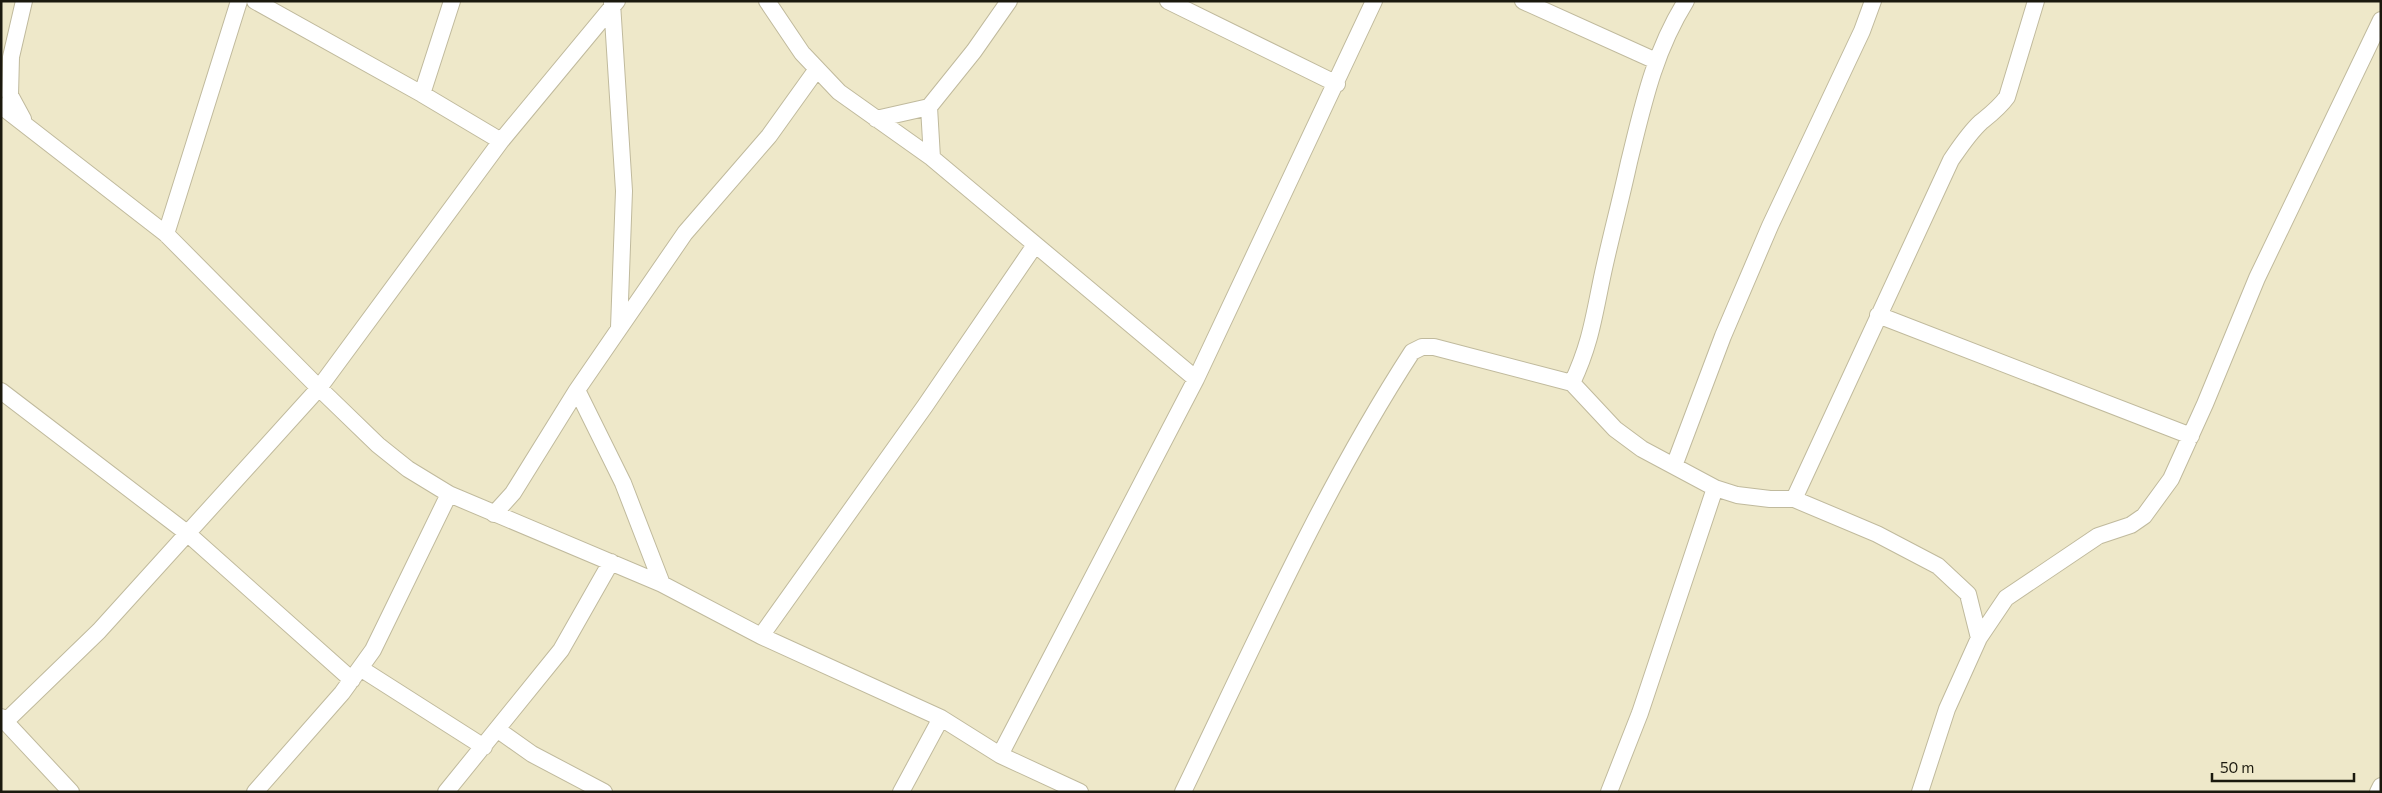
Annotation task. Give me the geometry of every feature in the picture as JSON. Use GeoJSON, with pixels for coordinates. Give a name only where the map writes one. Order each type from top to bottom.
{"type":"FeatureCollection","features":[{"type":"Feature","properties":{"kind":"street"},"geometry":{"type":"LineString","coordinates":[[24,1],[6,63],[10,95],[26,123]]}},
{"type":"Feature","properties":{"kind":"street"},"geometry":{"type":"LineString","coordinates":[[166,234],[239,1]]}},
{"type":"Feature","properties":{"kind":"street"},"geometry":{"type":"LineString","coordinates":[[256,1],[422,94],[500,141]]}},
{"type":"Feature","properties":{"kind":"street"},"geometry":{"type":"LineString","coordinates":[[422,94],[452,1]]}},
{"type":"Feature","properties":{"kind":"street"},"geometry":{"type":"LineString","coordinates":[[767,1],[802,53],[839,92],[932,158],[1196,379]]}},
{"type":"Feature","properties":{"kind":"street"},"geometry":{"type":"LineString","coordinates":[[876,119],[929,106],[974,51],[1009,1]]}},
{"type":"Feature","properties":{"kind":"street"},"geometry":{"type":"LineString","coordinates":[[1168,1],[1337,84]]}},
{"type":"Feature","properties":{"kind":"street"},"geometry":{"type":"LineString","coordinates":[[1000,755],[1196,379],[1337,84],[1374,1]]}},
{"type":"Feature","properties":{"kind":"street"},"geometry":{"type":"LineString","coordinates":[[1523,1],[1656,61]]}},
{"type":"Feature","properties":{"kind":"street"},"geometry":{"type":"LineString","coordinates":[[1572,383],[1592,331],[1603,274],[1644,97],[1656,61],[1676,17],[1686,1]]}},
{"type":"Feature","properties":{"kind":"street"},"geometry":{"type":"LineString","coordinates":[[1674,466],[1723,336],[1770,226],[1862,31],[1873,1]]}},
{"type":"Feature","properties":{"kind":"street"},"geometry":{"type":"LineString","coordinates":[[1794,498],[1951,160],[1980,122],[1997,110],[2007,97],[2036,1]]}},
{"type":"Feature","properties":{"kind":"street"},"geometry":{"type":"LineString","coordinates":[[614,4],[624,192],[619,328]]}},
{"type":"Feature","properties":{"kind":"street"},"geometry":{"type":"LineString","coordinates":[[72,792],[3,719],[99,631],[318,388],[500,141],[614,4]]}},
{"type":"Feature","properties":{"kind":"street"},"geometry":{"type":"LineString","coordinates":[[1920,792],[1947,708],[1979,638],[2006,598],[2098,536],[2131,524],[2144,516],[2171,479],[2258,278],[2381,20]]}},
{"type":"Feature","properties":{"kind":"street"},"geometry":{"type":"LineString","coordinates":[[494,514],[513,493],[577,390],[685,233],[769,136],[817,69]]}},
{"type":"Feature","properties":{"kind":"street"},"geometry":{"type":"LineString","coordinates":[[1,106],[26,123],[166,234],[318,388],[385,451],[408,469],[449,494],[662,584],[761,636],[941,718],[1000,755],[1080,792]]}},
{"type":"Feature","properties":{"kind":"street"},"geometry":{"type":"LineString","coordinates":[[929,106],[932,158]]}},
{"type":"Feature","properties":{"kind":"street"},"geometry":{"type":"LineString","coordinates":[[761,636],[925,406],[1035,245]]}},
{"type":"Feature","properties":{"kind":"street"},"geometry":{"type":"LineString","coordinates":[[1878,315],[2191,436]]}},
{"type":"Feature","properties":{"kind":"street"},"geometry":{"type":"LineString","coordinates":[[1184,792],[1283,584],[1333,487],[1412,352],[1422,347],[1434,347],[1572,383],[1615,429],[1642,449],[1716,488],[1737,495],[1770,499],[1794,498],[1877,534],[1938,566],[1968,594],[1979,638]]}},
{"type":"Feature","properties":{"kind":"street"},"geometry":{"type":"LineString","coordinates":[[577,390],[623,483],[662,584]]}},
{"type":"Feature","properties":{"kind":"street"},"geometry":{"type":"LineString","coordinates":[[1,391],[187,533],[356,674],[484,747]]}},
{"type":"Feature","properties":{"kind":"street"},"geometry":{"type":"LineString","coordinates":[[1609,792],[1640,713],[1716,488]]}},
{"type":"Feature","properties":{"kind":"street"},"geometry":{"type":"LineString","coordinates":[[256,792],[342,693],[373,650],[449,494]]}},
{"type":"Feature","properties":{"kind":"street"},"geometry":{"type":"LineString","coordinates":[[446,792],[561,650],[611,562]]}},
{"type":"Feature","properties":{"kind":"street"},"geometry":{"type":"LineString","coordinates":[[901,792],[941,718]]}},
{"type":"Feature","properties":{"kind":"street"},"geometry":{"type":"LineString","coordinates":[[498,730],[532,754],[604,792]]}},
{"type":"Feature","properties":{"kind":"street"},"geometry":{"type":"LineString","coordinates":[[2378,792],[2381,786]]}}]}
